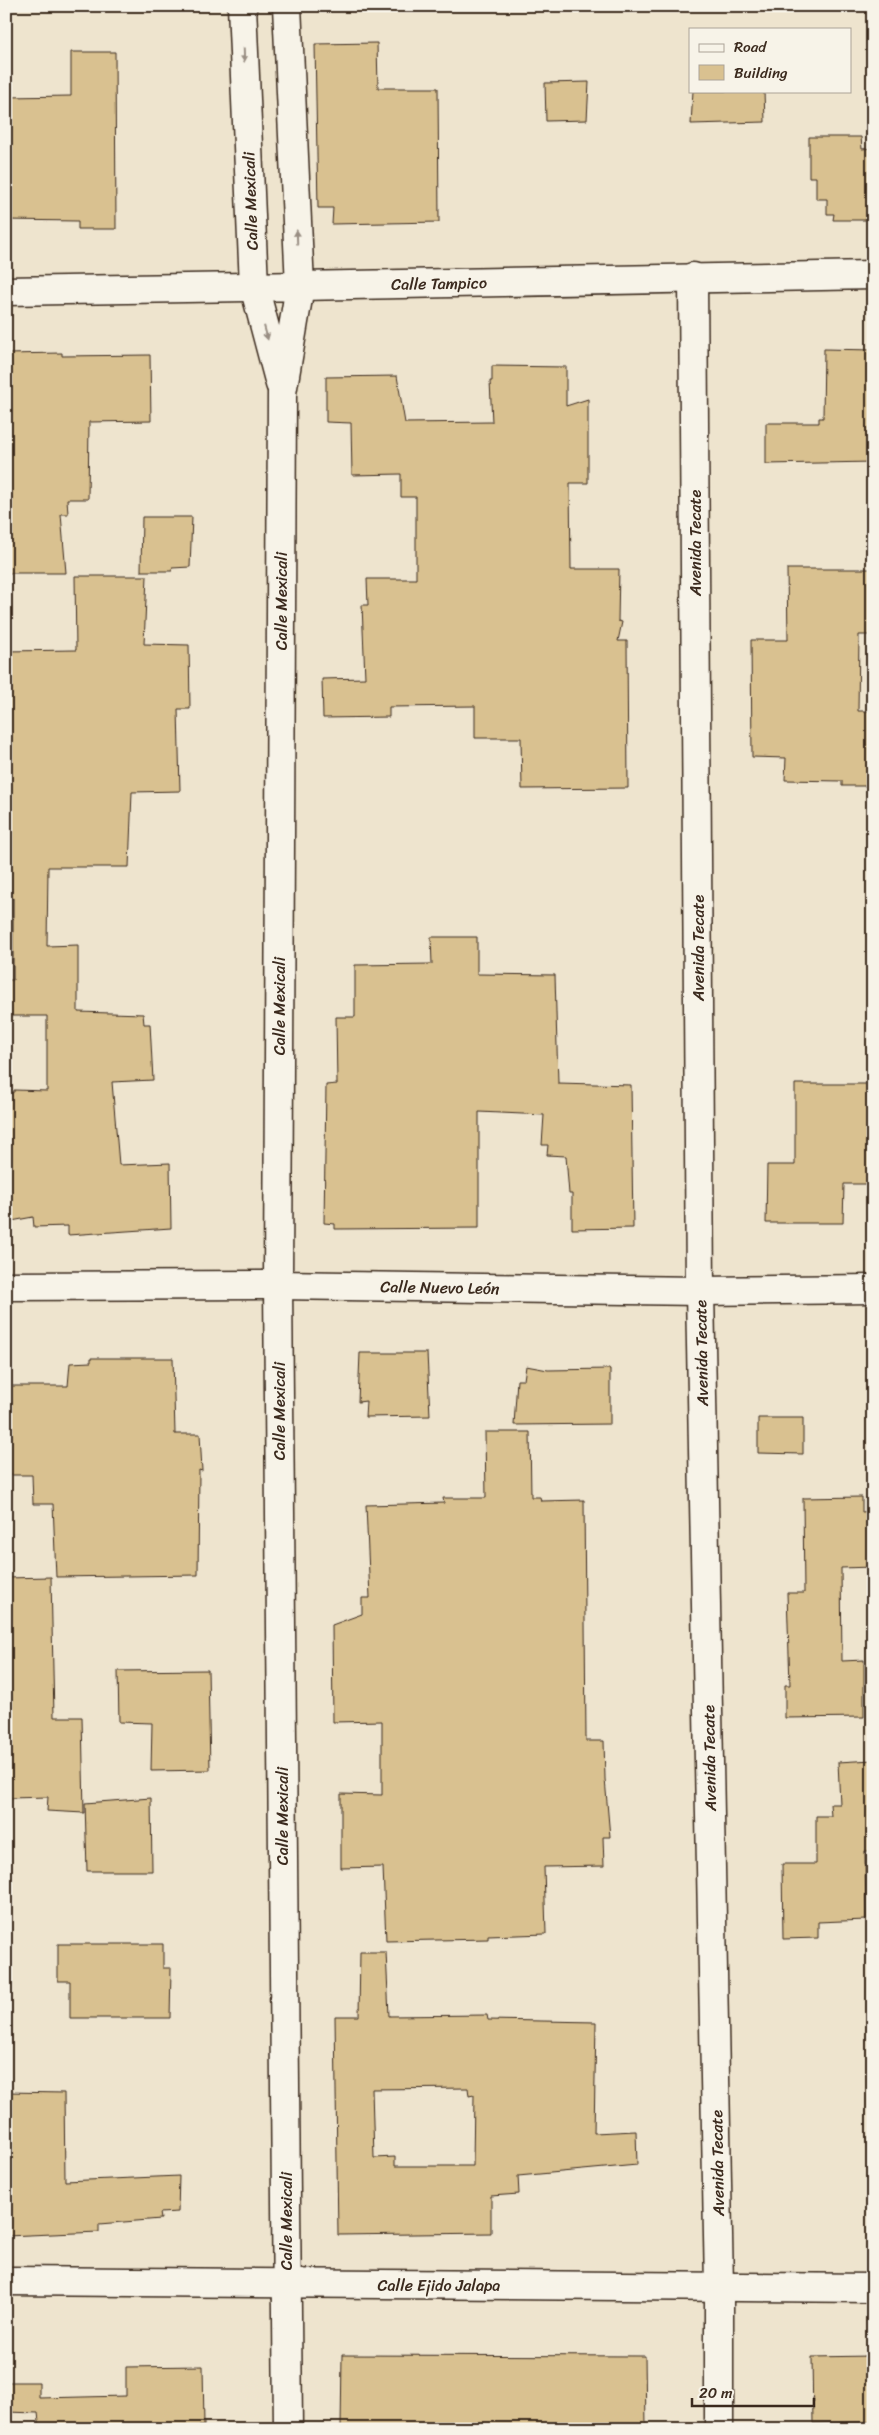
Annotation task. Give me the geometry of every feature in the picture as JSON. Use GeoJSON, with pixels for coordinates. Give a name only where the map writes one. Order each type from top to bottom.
{"type":"FeatureCollection","features":[{"type":"Feature","properties":{"kind":"street","name":"Calle Mexicali"},"geometry":{"type":"LineString","coordinates":[[242,6],[254,286],[282,392]]}},
{"type":"Feature","properties":{"kind":"street","name":"Calle Mexicali"},"geometry":{"type":"LineString","coordinates":[[287,6],[300,286],[282,392],[278,1285],[288,2429]]}},
{"type":"Feature","properties":{"kind":"street","name":"Calle Tampico"},"geometry":{"type":"LineString","coordinates":[[6,292],[693,277],[873,276]]}},
{"type":"Feature","properties":{"kind":"street","name":"Avenida Tecate"},"geometry":{"type":"LineString","coordinates":[[693,277],[700,1291],[719,2287],[719,2429]]}},
{"type":"Feature","properties":{"kind":"street","name":"Calle Nuevo León"},"geometry":{"type":"LineString","coordinates":[[6,1286],[278,1285],[700,1291],[873,1289]]}},
{"type":"Feature","properties":{"kind":"street","name":"Calle Ejido Jalapa"},"geometry":{"type":"LineString","coordinates":[[6,2281],[873,2288]]}},
{"type":"Feature","properties":{"kind":"building"},"geometry":{"type":"Polygon","coordinates":[[[377,43],[378,88],[438,88],[439,222],[332,224],[333,208],[318,208],[315,44],[377,43]]]}},
{"type":"Feature","properties":{"kind":"building"},"geometry":{"type":"Polygon","coordinates":[[[71,52],[115,52],[116,229],[78,229],[78,221],[6,220],[8,97],[71,96],[71,52]]]}},
{"type":"Feature","properties":{"kind":"building"},"geometry":{"type":"Polygon","coordinates":[[[589,82],[587,120],[546,121],[545,83],[589,82]]]}},
{"type":"Feature","properties":{"kind":"building"},"geometry":{"type":"Polygon","coordinates":[[[693,92],[764,92],[765,122],[691,124],[693,92]]]}},
{"type":"Feature","properties":{"kind":"building"},"geometry":{"type":"Polygon","coordinates":[[[809,137],[861,137],[862,149],[873,148],[873,220],[833,220],[834,214],[827,214],[827,199],[816,199],[816,177],[809,177],[809,137]]]}},
{"type":"Feature","properties":{"kind":"building"},"geometry":{"type":"Polygon","coordinates":[[[824,349],[873,350],[873,462],[766,464],[766,423],[819,423],[819,418],[823,418],[824,349]]]}},
{"type":"Feature","properties":{"kind":"building"},"geometry":{"type":"Polygon","coordinates":[[[62,353],[62,356],[150,355],[151,421],[89,422],[88,499],[67,499],[68,514],[61,514],[66,573],[6,573],[6,354],[62,353]]]}},
{"type":"Feature","properties":{"kind":"building"},"geometry":{"type":"Polygon","coordinates":[[[492,366],[566,367],[566,406],[588,399],[588,483],[570,483],[571,569],[619,569],[618,621],[622,622],[618,641],[627,641],[628,788],[522,789],[521,738],[475,738],[475,706],[389,707],[389,717],[323,718],[322,679],[365,678],[362,605],[368,605],[367,579],[416,579],[416,497],[401,497],[401,474],[352,475],[351,423],[326,422],[326,377],[397,376],[405,423],[492,422],[490,381],[492,381],[492,366]]]}},
{"type":"Feature","properties":{"kind":"building"},"geometry":{"type":"Polygon","coordinates":[[[142,517],[192,517],[190,567],[172,568],[172,571],[141,571],[142,517]]]}},
{"type":"Feature","properties":{"kind":"building"},"geometry":{"type":"Polygon","coordinates":[[[787,569],[873,569],[873,635],[859,635],[858,711],[873,711],[873,786],[842,786],[842,781],[785,780],[786,758],[752,757],[751,640],[788,640],[787,569]]]}},
{"type":"Feature","properties":{"kind":"building"},"geometry":{"type":"Polygon","coordinates":[[[75,576],[147,576],[144,644],[189,645],[190,709],[178,709],[180,791],[132,792],[129,867],[48,867],[47,946],[78,945],[78,1012],[143,1014],[144,1024],[150,1024],[153,1080],[112,1082],[119,1165],[170,1163],[171,1228],[68,1235],[68,1226],[34,1227],[33,1217],[6,1222],[6,1092],[14,1092],[14,1090],[47,1091],[47,1016],[6,1016],[6,980],[13,980],[13,898],[8,898],[9,826],[6,826],[6,651],[76,650],[75,576]]]}},
{"type":"Feature","properties":{"kind":"building"},"geometry":{"type":"Polygon","coordinates":[[[431,937],[477,937],[477,974],[555,975],[558,1083],[631,1085],[633,1228],[572,1229],[572,1194],[569,1194],[566,1156],[547,1155],[548,1145],[542,1145],[544,1115],[479,1112],[479,1228],[335,1229],[335,1224],[324,1223],[326,1085],[337,1084],[336,1017],[355,1017],[355,965],[432,964],[431,937]]]}},
{"type":"Feature","properties":{"kind":"building"},"geometry":{"type":"Polygon","coordinates":[[[795,1084],[873,1084],[873,1184],[844,1184],[843,1223],[766,1223],[767,1165],[795,1165],[795,1084]]]}},
{"type":"Feature","properties":{"kind":"building"},"geometry":{"type":"Polygon","coordinates":[[[360,1353],[427,1353],[430,1416],[365,1417],[366,1401],[358,1402],[360,1353]]]}},
{"type":"Feature","properties":{"kind":"building"},"geometry":{"type":"Polygon","coordinates":[[[91,1358],[173,1358],[175,1434],[200,1434],[202,1471],[199,1470],[198,1575],[56,1577],[53,1504],[33,1504],[32,1475],[6,1475],[6,1386],[68,1386],[70,1363],[91,1362],[91,1358]]]}},
{"type":"Feature","properties":{"kind":"building"},"geometry":{"type":"Polygon","coordinates":[[[526,1366],[548,1370],[610,1369],[610,1424],[514,1425],[517,1380],[524,1380],[526,1366]]]}},
{"type":"Feature","properties":{"kind":"building"},"geometry":{"type":"Polygon","coordinates":[[[758,1418],[803,1418],[803,1454],[758,1453],[758,1418]]]}},
{"type":"Feature","properties":{"kind":"building"},"geometry":{"type":"Polygon","coordinates":[[[485,1432],[530,1432],[531,1497],[540,1497],[541,1501],[584,1500],[586,1741],[604,1741],[610,1837],[603,1837],[604,1866],[544,1867],[546,1934],[488,1936],[488,1939],[386,1941],[383,1867],[341,1868],[341,1794],[382,1795],[382,1721],[333,1722],[332,1625],[362,1614],[362,1598],[370,1598],[366,1505],[444,1503],[443,1498],[486,1498],[485,1432]]]}},
{"type":"Feature","properties":{"kind":"building"},"geometry":{"type":"Polygon","coordinates":[[[862,1497],[862,1512],[873,1511],[873,1567],[841,1568],[842,1661],[864,1660],[864,1717],[785,1718],[785,1685],[790,1685],[787,1593],[804,1593],[803,1498],[862,1497]]]}},
{"type":"Feature","properties":{"kind":"building"},"geometry":{"type":"Polygon","coordinates":[[[51,1577],[54,1717],[82,1717],[84,1813],[47,1811],[48,1797],[9,1798],[8,1752],[6,1752],[6,1578],[51,1577]]]}},
{"type":"Feature","properties":{"kind":"building"},"geometry":{"type":"Polygon","coordinates":[[[208,1670],[210,1770],[151,1771],[152,1723],[119,1722],[118,1671],[208,1670]]]}},
{"type":"Feature","properties":{"kind":"building"},"geometry":{"type":"Polygon","coordinates":[[[873,1760],[873,1851],[865,1851],[866,1920],[818,1922],[818,1938],[783,1939],[782,1864],[816,1864],[816,1816],[831,1816],[830,1804],[840,1804],[838,1762],[873,1760]]]}},
{"type":"Feature","properties":{"kind":"building"},"geometry":{"type":"Polygon","coordinates":[[[151,1798],[152,1871],[87,1871],[85,1803],[151,1798]]]}},
{"type":"Feature","properties":{"kind":"building"},"geometry":{"type":"Polygon","coordinates":[[[58,1944],[163,1944],[163,1968],[171,1968],[170,2018],[70,2018],[70,1981],[58,1981],[58,1944]]]}},
{"type":"Feature","properties":{"kind":"building"},"geometry":{"type":"Polygon","coordinates":[[[360,1952],[386,1952],[389,2016],[487,2015],[488,2020],[596,2022],[594,2133],[636,2131],[637,2165],[518,2176],[519,2194],[491,2196],[491,2233],[338,2235],[335,2016],[359,2016],[360,1952]],[[468,2088],[372,2089],[374,2158],[395,2157],[395,2166],[473,2166],[474,2095],[469,2096],[468,2088]]]}},
{"type":"Feature","properties":{"kind":"building"},"geometry":{"type":"Polygon","coordinates":[[[6,2092],[64,2093],[65,2181],[179,2176],[178,2212],[160,2213],[161,2219],[99,2224],[99,2232],[6,2236],[6,2177],[10,2177],[6,2092]]]}},
{"type":"Feature","properties":{"kind":"building"},"geometry":{"type":"Polygon","coordinates":[[[342,2355],[645,2356],[646,2428],[341,2429],[342,2355]]]}},
{"type":"Feature","properties":{"kind":"building"},"geometry":{"type":"Polygon","coordinates":[[[871,2356],[872,2422],[813,2423],[812,2357],[871,2356]]]}},
{"type":"Feature","properties":{"kind":"building"},"geometry":{"type":"Polygon","coordinates":[[[203,2366],[204,2426],[40,2429],[38,2413],[6,2412],[6,2382],[39,2382],[39,2398],[126,2396],[126,2367],[203,2366]]]}}]}
